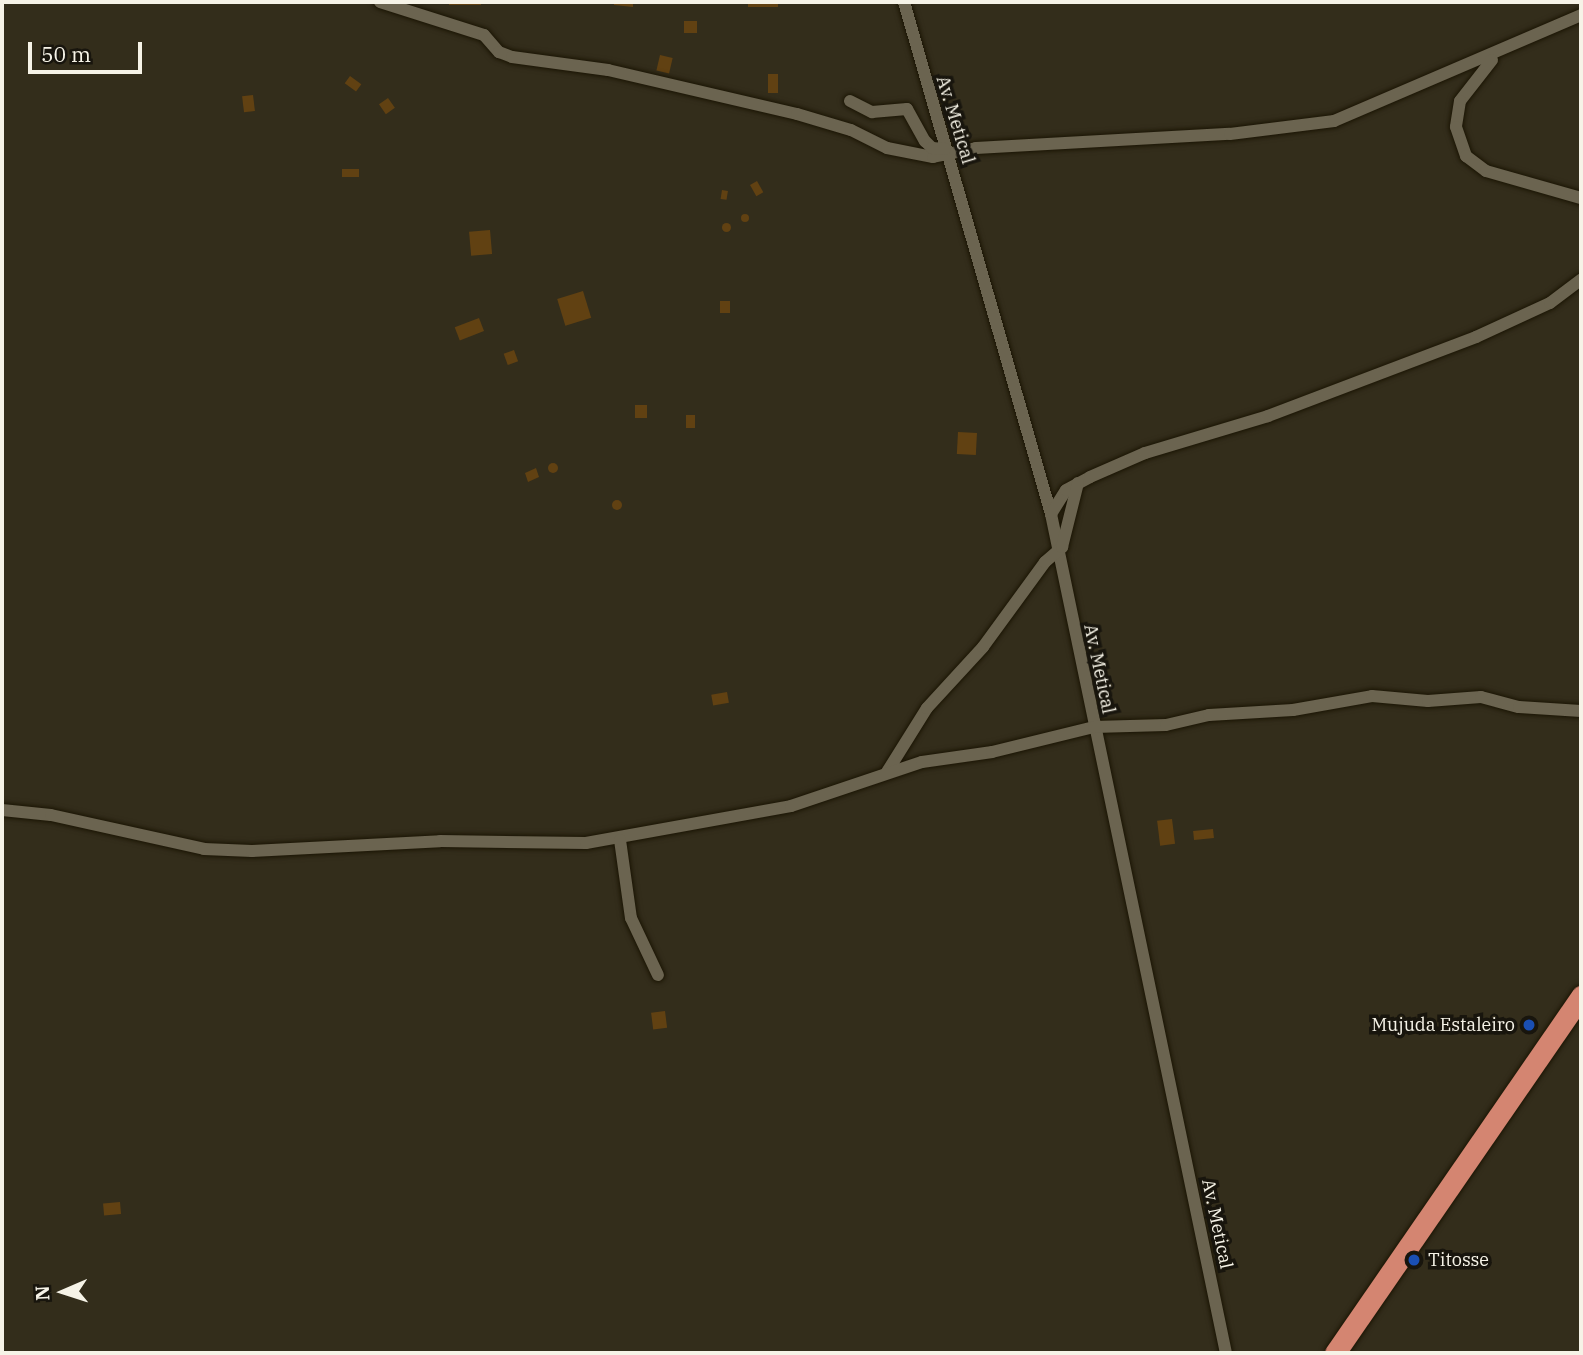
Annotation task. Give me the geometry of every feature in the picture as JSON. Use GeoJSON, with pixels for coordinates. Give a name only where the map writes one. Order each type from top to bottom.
{"type":"FeatureCollection","features":[{"type":"Feature","properties":{"kind":"highway"},"geometry":{"type":"LineString","coordinates":[[1335,1353],[1581,996]]}},
{"type":"Feature","properties":{"kind":"street"},"geometry":{"type":"LineString","coordinates":[[380,2],[484,35],[499,52],[512,57],[608,70],[797,114],[851,130],[903,153],[1106,139],[1230,134],[1323,123],[1497,55],[1581,15]]}},
{"type":"Feature","properties":{"kind":"street","name":"Av. Metical"},"geometry":{"type":"LineString","coordinates":[[904,2],[1051,513],[1226,1353]]}},
{"type":"Feature","properties":{"kind":"street"},"geometry":{"type":"LineString","coordinates":[[1497,55],[1460,101],[1456,127],[1466,156],[1486,171],[1581,198]]}},
{"type":"Feature","properties":{"kind":"street"},"geometry":{"type":"LineString","coordinates":[[850,101],[872,113],[907,110],[925,141],[932,148],[945,151]]}},
{"type":"Feature","properties":{"kind":"street"},"geometry":{"type":"LineString","coordinates":[[1051,513],[1066,490],[1145,453],[1268,416],[1476,337],[1549,303],[1581,280]]}},
{"type":"Feature","properties":{"kind":"street"},"geometry":{"type":"LineString","coordinates":[[1040,473],[1066,490]]}},
{"type":"Feature","properties":{"kind":"street"},"geometry":{"type":"LineString","coordinates":[[887,772],[927,708],[983,647],[1068,536],[1078,483]]}},
{"type":"Feature","properties":{"kind":"street"},"geometry":{"type":"LineString","coordinates":[[2,810],[51,815],[204,849],[620,840],[818,799],[887,772],[1094,727],[1166,724],[1209,715],[1293,710],[1372,696],[1428,701],[1471,697],[1519,707],[1581,711]]}},
{"type":"Feature","properties":{"kind":"street"},"geometry":{"type":"LineString","coordinates":[[620,840],[631,918],[658,975]]}},
{"type":"Feature","properties":{"kind":"building"},"geometry":{"type":"Polygon","coordinates":[[[449,2],[481,2],[481,5],[449,5],[449,2]]]}},
{"type":"Feature","properties":{"kind":"building"},"geometry":{"type":"Polygon","coordinates":[[[614,2],[633,2],[633,7],[614,5],[614,2]]]}},
{"type":"Feature","properties":{"kind":"building"},"geometry":{"type":"Polygon","coordinates":[[[748,2],[778,2],[778,7],[748,7],[748,2]]]}},
{"type":"Feature","properties":{"kind":"building"},"geometry":{"type":"Polygon","coordinates":[[[684,21],[697,21],[697,33],[684,33],[684,21]]]}},
{"type":"Feature","properties":{"kind":"building"},"geometry":{"type":"Polygon","coordinates":[[[660,55],[673,58],[669,74],[656,71],[660,55]]]}},
{"type":"Feature","properties":{"kind":"building"},"geometry":{"type":"Polygon","coordinates":[[[768,74],[778,74],[778,93],[768,93],[768,74]]]}},
{"type":"Feature","properties":{"kind":"building"},"geometry":{"type":"Polygon","coordinates":[[[350,76],[361,84],[356,92],[345,83],[350,76]]]}},
{"type":"Feature","properties":{"kind":"building"},"geometry":{"type":"Polygon","coordinates":[[[253,95],[255,111],[244,112],[242,96],[253,95]]]}},
{"type":"Feature","properties":{"kind":"building"},"geometry":{"type":"Polygon","coordinates":[[[388,98],[395,108],[386,114],[379,104],[388,98]]]}},
{"type":"Feature","properties":{"kind":"building"},"geometry":{"type":"Polygon","coordinates":[[[342,169],[359,169],[359,177],[342,177],[342,169]]]}},
{"type":"Feature","properties":{"kind":"building"},"geometry":{"type":"Polygon","coordinates":[[[757,181],[763,192],[756,196],[750,185],[757,181]]]}},
{"type":"Feature","properties":{"kind":"building"},"geometry":{"type":"Polygon","coordinates":[[[722,190],[728,191],[727,200],[721,199],[722,190]]]}},
{"type":"Feature","properties":{"kind":"building"},"geometry":{"type":"Polygon","coordinates":[[[745,214],[749,218],[745,222],[741,218],[745,214]]]}},
{"type":"Feature","properties":{"kind":"building"},"geometry":{"type":"Polygon","coordinates":[[[726,223],[730,227],[726,231],[722,227],[726,223]]]}},
{"type":"Feature","properties":{"kind":"building"},"geometry":{"type":"Polygon","coordinates":[[[490,230],[492,254],[471,256],[469,232],[490,230]]]}},
{"type":"Feature","properties":{"kind":"building"},"geometry":{"type":"Polygon","coordinates":[[[583,291],[591,318],[565,326],[557,299],[583,291]]]}},
{"type":"Feature","properties":{"kind":"building"},"geometry":{"type":"Polygon","coordinates":[[[720,301],[730,301],[730,313],[720,313],[720,301]]]}},
{"type":"Feature","properties":{"kind":"building"},"geometry":{"type":"Polygon","coordinates":[[[479,318],[484,331],[460,340],[455,327],[479,318]]]}},
{"type":"Feature","properties":{"kind":"building"},"geometry":{"type":"Polygon","coordinates":[[[514,350],[518,361],[508,365],[504,354],[514,350]]]}},
{"type":"Feature","properties":{"kind":"building"},"geometry":{"type":"Polygon","coordinates":[[[635,405],[647,405],[647,418],[635,418],[635,405]]]}},
{"type":"Feature","properties":{"kind":"building"},"geometry":{"type":"Polygon","coordinates":[[[686,415],[695,415],[695,428],[686,428],[686,415]]]}},
{"type":"Feature","properties":{"kind":"building"},"geometry":{"type":"Polygon","coordinates":[[[958,432],[977,433],[976,455],[957,454],[958,432]]]}},
{"type":"Feature","properties":{"kind":"building"},"geometry":{"type":"Polygon","coordinates":[[[553,463],[558,468],[553,473],[548,468],[553,463]]]}},
{"type":"Feature","properties":{"kind":"building"},"geometry":{"type":"Polygon","coordinates":[[[536,468],[539,477],[528,482],[525,473],[536,468]]]}},
{"type":"Feature","properties":{"kind":"building"},"geometry":{"type":"Polygon","coordinates":[[[617,500],[622,505],[617,510],[612,505],[617,500]]]}},
{"type":"Feature","properties":{"kind":"building"},"geometry":{"type":"Polygon","coordinates":[[[727,692],[729,703],[713,706],[711,695],[727,692]]]}},
{"type":"Feature","properties":{"kind":"building"},"geometry":{"type":"Polygon","coordinates":[[[1172,819],[1175,844],[1160,846],[1157,821],[1172,819]]]}},
{"type":"Feature","properties":{"kind":"building"},"geometry":{"type":"Polygon","coordinates":[[[1213,829],[1214,838],[1194,840],[1193,831],[1213,829]]]}},
{"type":"Feature","properties":{"kind":"building"},"geometry":{"type":"Polygon","coordinates":[[[665,1011],[667,1028],[653,1030],[651,1013],[665,1011]]]}},
{"type":"Feature","properties":{"kind":"building"},"geometry":{"type":"Polygon","coordinates":[[[120,1202],[121,1214],[104,1215],[103,1203],[120,1202]]]}},
{"type":"Feature","properties":{"kind":"place","name":"Mujuda Estaleiro"},"geometry":{"type":"Point","coordinates":[1529,1025]}},
{"type":"Feature","properties":{"kind":"place","name":"Titosse"},"geometry":{"type":"Point","coordinates":[1414,1260]}}]}
